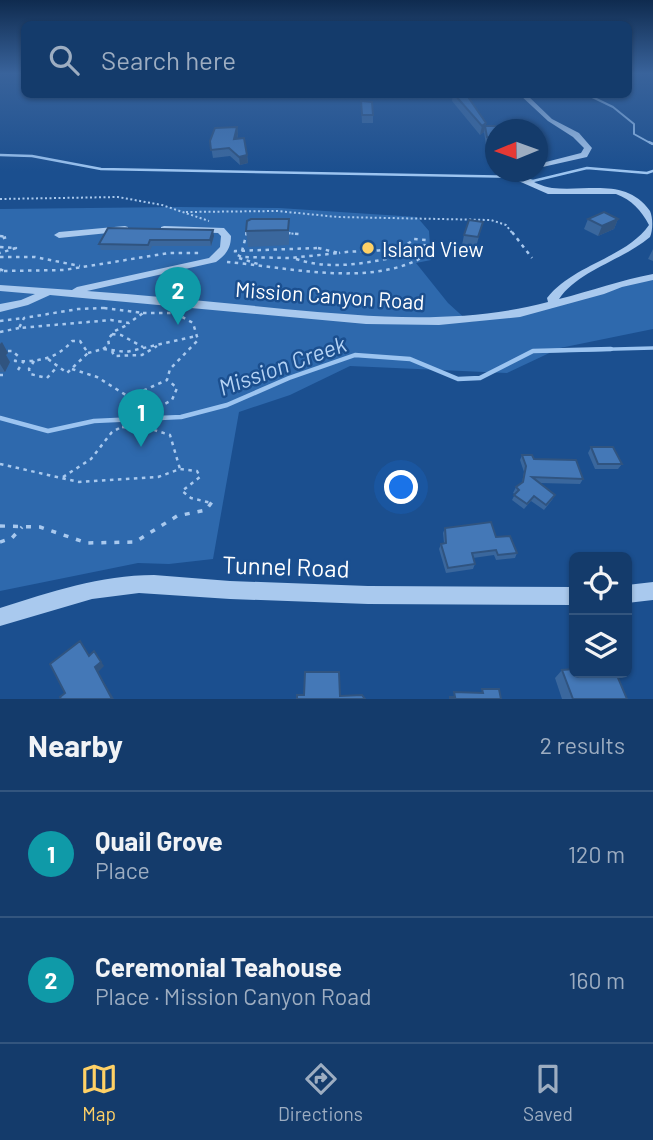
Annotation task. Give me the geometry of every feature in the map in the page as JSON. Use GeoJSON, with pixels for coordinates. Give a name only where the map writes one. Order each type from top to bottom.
{"type":"FeatureCollection","features":[{"type":"Feature","properties":{"kind":"street"},"geometry":{"type":"LineString","coordinates":[[535,106],[550,120],[576,135],[588,148],[584,155],[548,163]]}},
{"type":"Feature","properties":{"kind":"street"},"geometry":{"type":"LineString","coordinates":[[525,182],[548,191],[623,193],[638,202],[653,224],[650,235],[642,242],[592,266],[559,289],[553,298],[554,305]]}},
{"type":"Feature","properties":{"kind":"street"},"geometry":{"type":"LineString","coordinates":[[59,235],[106,228],[132,229]]}},
{"type":"Feature","properties":{"kind":"street"},"geometry":{"type":"LineString","coordinates":[[71,293],[85,287],[213,259],[227,246],[226,236],[221,230],[159,229]]}},
{"type":"Feature","properties":{"kind":"street","name":"Mission Canyon Road"},"geometry":{"type":"LineString","coordinates":[[0,288],[406,322],[484,318],[554,305],[619,284],[653,277]]}},
{"type":"Feature","properties":{"kind":"street"},"geometry":{"type":"LineString","coordinates":[[0,308],[24,303],[48,291]]}},
{"type":"Feature","properties":{"kind":"street","name":"Tunnel Road"},"geometry":{"type":"LineString","coordinates":[[0,617],[89,593],[146,584],[254,591],[569,596]]}},
{"type":"Feature","properties":{"kind":"street"},"geometry":{"type":"LineString","coordinates":[[632,593],[653,591]]}},
{"type":"Feature","properties":{"kind":"path"},"geometry":{"type":"LineString","coordinates":[[0,199],[118,197],[186,212],[276,211],[338,217],[491,220],[506,225],[532,258]]}},
{"type":"Feature","properties":{"kind":"path"},"geometry":{"type":"LineString","coordinates":[[186,212],[188,216],[220,225],[224,228],[221,230]]}},
{"type":"Feature","properties":{"kind":"path"},"geometry":{"type":"LineString","coordinates":[[242,251],[245,231],[252,231]]}},
{"type":"Feature","properties":{"kind":"path"},"geometry":{"type":"LineString","coordinates":[[280,233],[299,234]]}},
{"type":"Feature","properties":{"kind":"path"},"geometry":{"type":"LineString","coordinates":[[213,259],[360,274],[408,265],[421,258],[426,240],[414,239],[410,244],[370,252],[359,249],[293,257],[239,257]]}},
{"type":"Feature","properties":{"kind":"path"},"geometry":{"type":"LineString","coordinates":[[293,257],[320,264],[349,265],[396,257],[400,252],[397,245]]}},
{"type":"Feature","properties":{"kind":"path"},"geometry":{"type":"LineString","coordinates":[[0,247],[16,248],[0,255]]}},
{"type":"Feature","properties":{"kind":"path"},"geometry":{"type":"LineString","coordinates":[[258,264],[240,260],[234,251],[318,248],[339,253]]}},
{"type":"Feature","properties":{"kind":"path"},"geometry":{"type":"LineString","coordinates":[[1,270],[64,270],[169,253],[224,250]]}},
{"type":"Feature","properties":{"kind":"path"},"geometry":{"type":"LineString","coordinates":[[0,255],[35,257],[83,267]]}},
{"type":"Feature","properties":{"kind":"path"},"geometry":{"type":"LineString","coordinates":[[0,321],[59,310],[173,313],[187,317],[198,330],[198,340],[170,369],[167,380]]}},
{"type":"Feature","properties":{"kind":"path"},"geometry":{"type":"LineString","coordinates":[[111,320],[118,310]]}},
{"type":"Feature","properties":{"kind":"path"},"geometry":{"type":"LineString","coordinates":[[48,359],[67,373],[88,353],[109,345],[111,334],[143,313]]}},
{"type":"Feature","properties":{"kind":"path"},"geometry":{"type":"LineString","coordinates":[[19,328],[24,318]]}},
{"type":"Feature","properties":{"kind":"path"},"geometry":{"type":"LineString","coordinates":[[0,332],[111,320],[129,323]]}},
{"type":"Feature","properties":{"kind":"path"},"geometry":{"type":"LineString","coordinates":[[111,334],[121,335],[143,347]]}},
{"type":"Feature","properties":{"kind":"path"},"geometry":{"type":"LineString","coordinates":[[103,349],[126,352],[197,336]]}},
{"type":"Feature","properties":{"kind":"path"},"geometry":{"type":"LineString","coordinates":[[0,351],[12,351],[18,356],[15,361],[34,361],[48,359],[64,352],[72,341],[80,341],[88,353]]}},
{"type":"Feature","properties":{"kind":"path"},"geometry":{"type":"LineString","coordinates":[[113,350],[111,354],[114,356],[132,357],[148,354],[157,346]]}},
{"type":"Feature","properties":{"kind":"path"},"geometry":{"type":"LineString","coordinates":[[34,361],[29,369],[30,374],[38,378],[47,378],[57,367]]}},
{"type":"Feature","properties":{"kind":"path"},"geometry":{"type":"LineString","coordinates":[[18,370],[23,362]]}},
{"type":"Feature","properties":{"kind":"path"},"geometry":{"type":"LineString","coordinates":[[72,369],[97,377],[129,397],[167,380]]}},
{"type":"Feature","properties":{"kind":"path"},"geometry":{"type":"LineString","coordinates":[[63,477],[91,459],[112,432],[172,400],[177,385],[167,380]]}},
{"type":"Feature","properties":{"kind":"path"},"geometry":{"type":"LineString","coordinates":[[122,427],[150,429],[170,435],[180,469]]}},
{"type":"Feature","properties":{"kind":"path"},"geometry":{"type":"LineString","coordinates":[[0,526],[40,527],[87,543],[135,542],[177,516],[206,510],[212,502],[191,498],[182,491],[200,477],[197,471],[180,469],[158,477],[79,482],[1,466]]}},
{"type":"Feature","properties":{"kind":"path"},"geometry":{"type":"LineString","coordinates":[[0,542],[12,538],[22,527]]}},
{"type":"Feature","properties":{"kind":"shaded area"},"geometry":{"type":"Polygon","coordinates":[[[279,208],[417,217],[429,231],[431,260],[416,263],[448,303],[469,322],[514,315],[653,278],[653,329],[560,348],[507,373],[350,366],[290,395],[239,412],[213,559],[169,564],[138,563],[0,591],[0,209],[279,208]]]}},
{"type":"Feature","properties":{"kind":"building"},"geometry":{"type":"Polygon","coordinates":[[[361,106],[372,106],[373,115],[362,115],[361,106]]]}},
{"type":"Feature","properties":{"kind":"building"},"geometry":{"type":"Polygon","coordinates":[[[464,106],[474,106],[485,124],[482,126],[464,106]]]}},
{"type":"Feature","properties":{"kind":"building"},"geometry":{"type":"Polygon","coordinates":[[[237,127],[234,139],[244,138],[247,155],[239,157],[229,148],[211,150],[210,141],[215,128],[237,127]]]}},
{"type":"Feature","properties":{"kind":"building"},"geometry":{"type":"Polygon","coordinates":[[[604,212],[618,219],[602,226],[588,219],[604,212]]]}},
{"type":"Feature","properties":{"kind":"building"},"geometry":{"type":"Polygon","coordinates":[[[289,219],[288,230],[246,231],[247,221],[289,219]]]}},
{"type":"Feature","properties":{"kind":"building"},"geometry":{"type":"Polygon","coordinates":[[[469,220],[483,222],[478,237],[464,235],[469,220]]]}},
{"type":"Feature","properties":{"kind":"building"},"geometry":{"type":"Polygon","coordinates":[[[108,228],[213,230],[210,240],[150,240],[148,245],[99,244],[108,228]]]}},
{"type":"Feature","properties":{"kind":"building"},"geometry":{"type":"Polygon","coordinates":[[[591,447],[613,447],[622,464],[598,464],[591,447]]]}},
{"type":"Feature","properties":{"kind":"building"},"geometry":{"type":"Polygon","coordinates":[[[522,455],[532,455],[534,459],[576,460],[583,479],[532,477],[555,495],[546,505],[534,496],[527,504],[514,495],[519,490],[516,487],[523,482],[526,466],[522,455]]]}},
{"type":"Feature","properties":{"kind":"building"},"geometry":{"type":"Polygon","coordinates":[[[491,522],[496,537],[510,536],[517,553],[498,555],[496,550],[472,553],[475,564],[448,568],[441,544],[446,543],[445,528],[491,522]]]}},
{"type":"Feature","properties":{"kind":"building"},"geometry":{"type":"Polygon","coordinates":[[[80,641],[89,656],[94,651],[101,662],[95,667],[112,699],[61,699],[65,693],[50,664],[80,641]]]}},
{"type":"Feature","properties":{"kind":"building"},"geometry":{"type":"Polygon","coordinates":[[[569,669],[569,678],[618,678],[627,699],[573,699],[562,670],[569,669]]]}},
{"type":"Feature","properties":{"kind":"building"},"geometry":{"type":"Polygon","coordinates":[[[305,672],[339,672],[340,696],[362,695],[365,699],[297,699],[297,695],[304,695],[305,672]]]}},
{"type":"Feature","properties":{"kind":"building"},"geometry":{"type":"Polygon","coordinates":[[[482,689],[499,689],[501,699],[450,699],[455,697],[454,692],[483,693],[482,689]]]}},
{"type":"Feature","properties":{"kind":"waterway"},"geometry":{"type":"LineString","coordinates":[[610,106],[634,124],[634,134],[652,144]]}},
{"type":"Feature","properties":{"kind":"waterway"},"geometry":{"type":"LineString","coordinates":[[649,142],[653,144]]}},
{"type":"Feature","properties":{"kind":"waterway"},"geometry":{"type":"LineString","coordinates":[[0,155],[32,156],[101,169],[485,176]]}},
{"type":"Feature","properties":{"kind":"waterway"},"geometry":{"type":"LineString","coordinates":[[548,177],[587,168],[647,173],[653,171]]}},
{"type":"Feature","properties":{"kind":"waterway","name":"Mission Creek"},"geometry":{"type":"LineString","coordinates":[[541,351],[653,348]]}},
{"type":"Feature","properties":{"kind":"waterway","name":"Mission Creek"},"geometry":{"type":"LineString","coordinates":[[0,418],[48,431],[94,421],[181,417],[227,405],[289,378],[355,355],[410,359],[458,379],[480,378],[533,351],[611,349]]}},
{"type":"Feature","properties":{"kind":"place","name":"Island View"},"geometry":{"type":"Point","coordinates":[368,248]}},
{"type":"Feature","properties":{"kind":"place","name":"Ceremonial Teahouse"},"geometry":{"type":"Point","coordinates":[178,325]}},
{"type":"Feature","properties":{"kind":"place","name":"Quail Grove"},"geometry":{"type":"Point","coordinates":[141,447]}}]}
